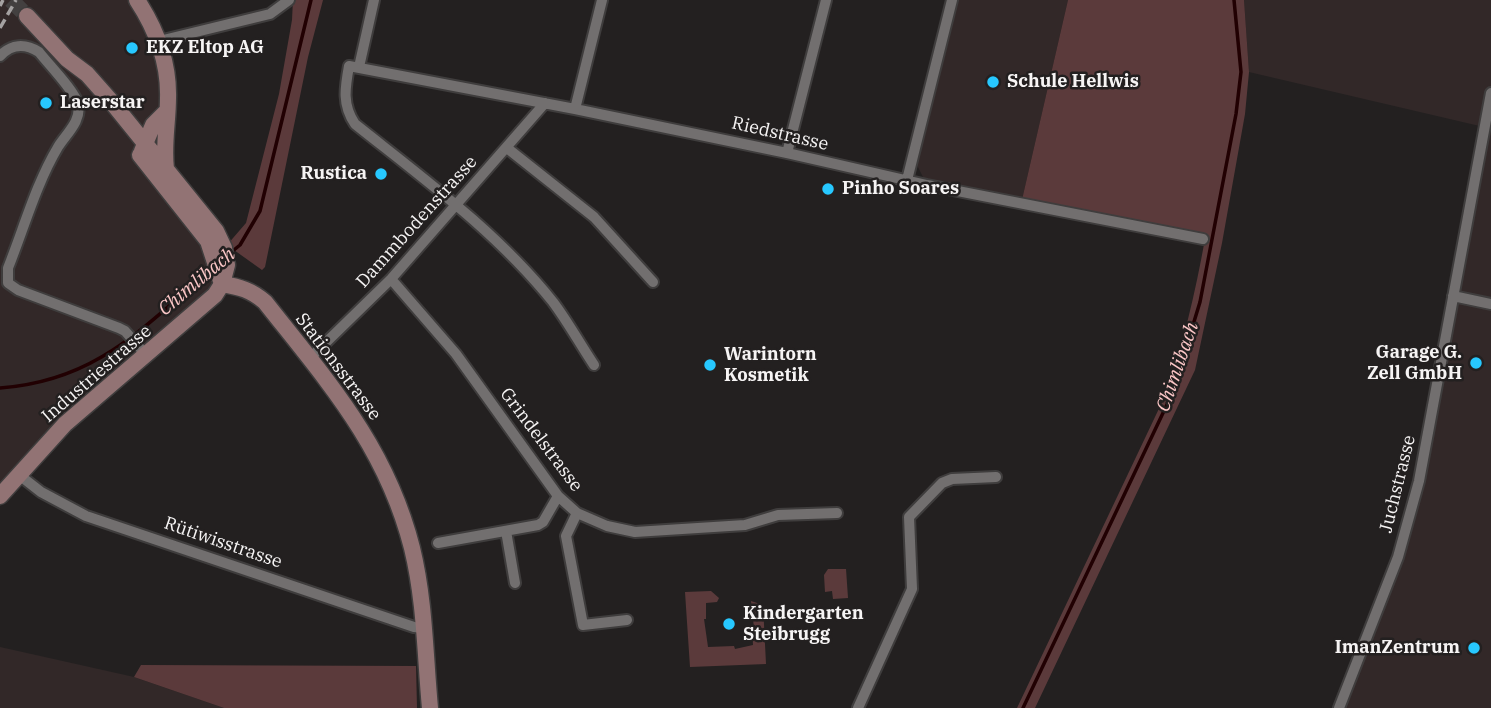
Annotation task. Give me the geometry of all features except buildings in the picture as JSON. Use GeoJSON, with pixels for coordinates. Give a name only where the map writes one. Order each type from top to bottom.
{"type":"FeatureCollection","features":[{"type":"Feature","properties":{"kind":"main road"},"geometry":{"type":"LineString","coordinates":[[137,0],[159,41],[167,72],[167,111],[159,139],[139,148]]}},
{"type":"Feature","properties":{"kind":"main road"},"geometry":{"type":"LineString","coordinates":[[27,16],[67,59],[87,74],[125,118],[139,148],[166,169],[216,231],[221,265]]}},
{"type":"Feature","properties":{"kind":"main road"},"geometry":{"type":"LineString","coordinates":[[67,59],[80,80],[139,148],[201,230],[221,265]]}},
{"type":"Feature","properties":{"kind":"main road"},"geometry":{"type":"LineString","coordinates":[[125,118],[160,129]]}},
{"type":"Feature","properties":{"kind":"main road"},"geometry":{"type":"LineString","coordinates":[[160,129],[166,169]]}},
{"type":"Feature","properties":{"kind":"main road","name":"Industriestrasse"},"geometry":{"type":"LineString","coordinates":[[0,496],[65,425],[142,350],[211,299],[221,265]]}},
{"type":"Feature","properties":{"kind":"main road","name":"Stationsstrasse"},"geometry":{"type":"LineString","coordinates":[[221,265],[242,287],[254,292],[265,302],[354,417],[384,472],[412,549],[424,628],[430,708]]}},
{"type":"Feature","properties":{"kind":"street"},"geometry":{"type":"LineString","coordinates":[[159,41],[270,14],[289,0]]}},
{"type":"Feature","properties":{"kind":"street"},"geometry":{"type":"LineString","coordinates":[[374,0],[344,95],[348,113],[355,124],[455,203],[503,247],[547,295],[594,365]]}},
{"type":"Feature","properties":{"kind":"street"},"geometry":{"type":"LineString","coordinates":[[575,109],[602,0]]}},
{"type":"Feature","properties":{"kind":"street"},"geometry":{"type":"LineString","coordinates":[[787,153],[826,0]]}},
{"type":"Feature","properties":{"kind":"street"},"geometry":{"type":"LineString","coordinates":[[907,180],[952,0]]}},
{"type":"Feature","properties":{"kind":"street"},"geometry":{"type":"LineString","coordinates":[[0,56],[10,48],[18,46],[33,48],[39,52],[76,99],[79,116],[46,170],[8,268],[8,283],[18,290],[125,331],[142,350]]}},
{"type":"Feature","properties":{"kind":"street","name":"Riedstrasse"},"geometry":{"type":"LineString","coordinates":[[354,67],[575,109],[907,180],[1203,239]]}},
{"type":"Feature","properties":{"kind":"street","name":"Juchstrasse"},"geometry":{"type":"LineString","coordinates":[[1339,708],[1398,557],[1411,513],[1434,407],[1491,93]]}},
{"type":"Feature","properties":{"kind":"street","name":"Dammbodenstrasse"},"geometry":{"type":"LineString","coordinates":[[309,359],[391,279],[545,103]]}},
{"type":"Feature","properties":{"kind":"street"},"geometry":{"type":"LineString","coordinates":[[507,148],[594,217],[653,282]]}},
{"type":"Feature","properties":{"kind":"street","name":"Grindelstrasse"},"geometry":{"type":"LineString","coordinates":[[391,279],[456,354],[558,496],[576,513],[607,526],[635,532],[745,524],[778,515],[837,513]]}},
{"type":"Feature","properties":{"kind":"street"},"geometry":{"type":"LineString","coordinates":[[1454,296],[1491,304]]}},
{"type":"Feature","properties":{"kind":"street","name":"Rütiwisstrasse"},"geometry":{"type":"LineString","coordinates":[[18,474],[41,492],[86,516],[416,628],[424,628]]}},
{"type":"Feature","properties":{"kind":"street"},"geometry":{"type":"LineString","coordinates":[[858,708],[912,589],[909,517],[942,483],[996,477]]}},
{"type":"Feature","properties":{"kind":"street"},"geometry":{"type":"LineString","coordinates":[[438,543],[538,525],[543,522],[558,496]]}},
{"type":"Feature","properties":{"kind":"street"},"geometry":{"type":"LineString","coordinates":[[898,512],[909,517]]}},
{"type":"Feature","properties":{"kind":"street"},"geometry":{"type":"LineString","coordinates":[[576,513],[566,536],[583,625],[627,620]]}},
{"type":"Feature","properties":{"kind":"street"},"geometry":{"type":"LineString","coordinates":[[506,530],[515,583]]}},
{"type":"Feature","properties":{"kind":"shaded area"},"geometry":{"type":"Polygon","coordinates":[[[0,0],[145,0],[157,24],[168,158],[222,284],[116,380],[0,496],[0,0]]]}},
{"type":"Feature","properties":{"kind":"shaded area"},"geometry":{"type":"Polygon","coordinates":[[[293,0],[323,0],[308,57],[265,267],[262,270],[227,245],[246,223],[279,94],[293,0]]]}},
{"type":"Feature","properties":{"kind":"shaded area","name":"Schule Hellwis"},"geometry":{"type":"Polygon","coordinates":[[[959,0],[1068,0],[1021,204],[927,185],[917,165],[959,0]]]}},
{"type":"Feature","properties":{"kind":"shaded area"},"geometry":{"type":"Polygon","coordinates":[[[1068,0],[1244,0],[1249,72],[1245,114],[1222,243],[1195,370],[1035,708],[1017,708],[1164,398],[1188,320],[1205,239],[1021,204],[1068,0]]]}},
{"type":"Feature","properties":{"kind":"shaded area"},"geometry":{"type":"Polygon","coordinates":[[[1244,0],[1491,0],[1491,708],[1339,708],[1411,513],[1484,127],[1249,72],[1244,0]]]}},
{"type":"Feature","properties":{"kind":"shaded area"},"geometry":{"type":"Polygon","coordinates":[[[828,569],[846,569],[848,598],[833,599],[832,591],[825,592],[824,575],[828,569]]]}},
{"type":"Feature","properties":{"kind":"shaded area"},"geometry":{"type":"Polygon","coordinates":[[[711,591],[719,598],[717,602],[706,603],[704,619],[708,647],[734,646],[735,649],[753,645],[751,601],[763,605],[766,664],[690,667],[685,592],[711,591]]]}},
{"type":"Feature","properties":{"kind":"shaded area"},"geometry":{"type":"Polygon","coordinates":[[[0,647],[134,677],[224,708],[0,708],[0,647]]]}},
{"type":"Feature","properties":{"kind":"shaded area"},"geometry":{"type":"Polygon","coordinates":[[[141,665],[416,666],[417,708],[224,708],[134,677],[141,665]]]}},
{"type":"Feature","properties":{"kind":"waterway","name":"Chimlibach"},"geometry":{"type":"LineString","coordinates":[[229,254],[240,245],[260,211],[311,0]]}},
{"type":"Feature","properties":{"kind":"waterway","name":"Chimlibach"},"geometry":{"type":"LineString","coordinates":[[1023,708],[1172,394],[1200,302],[1236,114],[1241,72],[1234,0]]}},
{"type":"Feature","properties":{"kind":"waterway","name":"Chimlibach"},"geometry":{"type":"LineString","coordinates":[[0,388],[64,375],[92,363],[140,330],[213,268]]}},
{"type":"Feature","properties":{"kind":"tunnel"},"geometry":{"type":"LineString","coordinates":[[11,0],[27,16]]}},
{"type":"Feature","properties":{"kind":"railway"},"geometry":{"type":"LineString","coordinates":[[0,6],[3,0]]}},
{"type":"Feature","properties":{"kind":"railway"},"geometry":{"type":"LineString","coordinates":[[0,28],[16,0]]}},
{"type":"Feature","properties":{"kind":"place","name":"EKZ Eltop AG"},"geometry":{"type":"Point","coordinates":[132,48]}},
{"type":"Feature","properties":{"kind":"place","name":"Schule Hellwis"},"geometry":{"type":"Point","coordinates":[993,82]}},
{"type":"Feature","properties":{"kind":"place","name":"Laserstar"},"geometry":{"type":"Point","coordinates":[46,103]}},
{"type":"Feature","properties":{"kind":"place","name":"Rustica"},"geometry":{"type":"Point","coordinates":[381,174]}},
{"type":"Feature","properties":{"kind":"place","name":"Pinho Soares"},"geometry":{"type":"Point","coordinates":[828,189]}},
{"type":"Feature","properties":{"kind":"place","name":"Garage G. Zell GmbH"},"geometry":{"type":"Point","coordinates":[1476,363]}},
{"type":"Feature","properties":{"kind":"place","name":"Warintorn Kosmetik"},"geometry":{"type":"Point","coordinates":[710,365]}},
{"type":"Feature","properties":{"kind":"place","name":"Kindergarten Steibrugg"},"geometry":{"type":"Point","coordinates":[729,624]}},
{"type":"Feature","properties":{"kind":"place","name":"ImanZentrum"},"geometry":{"type":"Point","coordinates":[1474,648]}}]}
